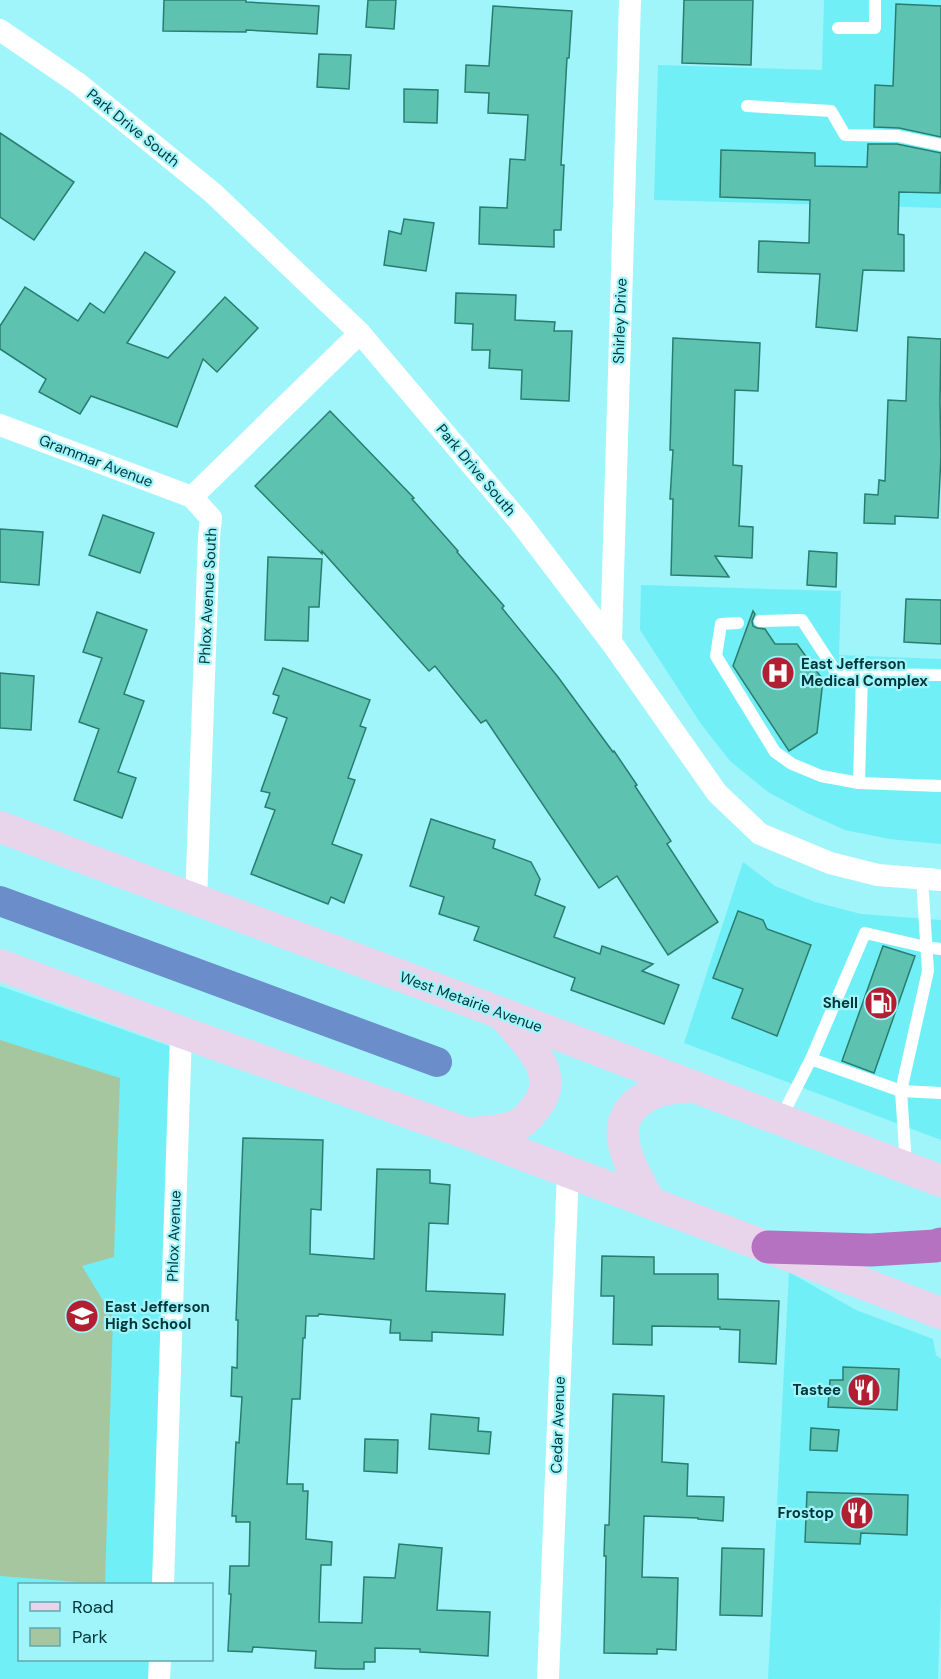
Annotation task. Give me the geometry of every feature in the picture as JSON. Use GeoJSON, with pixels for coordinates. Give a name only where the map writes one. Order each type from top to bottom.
{"type":"FeatureCollection","features":[{"type":"Feature","properties":{"kind":"highway"},"geometry":{"type":"LineString","coordinates":[[768,1246],[871,1250],[941,1244]]}},
{"type":"Feature","properties":{"kind":"main road","name":"West Metairie Avenue"},"geometry":{"type":"LineString","coordinates":[[0,827],[501,1013],[941,1181]]}},
{"type":"Feature","properties":{"kind":"main road"},"geometry":{"type":"LineString","coordinates":[[0,965],[469,1134],[941,1313]]}},
{"type":"Feature","properties":{"kind":"main road"},"geometry":{"type":"LineString","coordinates":[[469,1134],[515,1126],[529,1116],[546,1090],[545,1073],[535,1051],[501,1013]]}},
{"type":"Feature","properties":{"kind":"main road"},"geometry":{"type":"LineString","coordinates":[[650,1202],[628,1161],[622,1135],[624,1120],[636,1103],[658,1092],[693,1086]]}},
{"type":"Feature","properties":{"kind":"street","name":"Shirley Drive"},"geometry":{"type":"LineString","coordinates":[[610,642],[630,0]]}},
{"type":"Feature","properties":{"kind":"street","name":"Park Drive South"},"geometry":{"type":"LineString","coordinates":[[0,30],[79,84],[213,193],[360,333],[519,521],[610,642],[717,793],[760,834],[830,863],[878,874],[931,880]]}},
{"type":"Feature","properties":{"kind":"street"},"geometry":{"type":"LineString","coordinates":[[192,497],[360,333]]}},
{"type":"Feature","properties":{"kind":"street","name":"Grammar Avenue"},"geometry":{"type":"LineString","coordinates":[[0,425],[192,497]]}},
{"type":"Feature","properties":{"kind":"street","name":"Phlox Avenue South"},"geometry":{"type":"LineString","coordinates":[[192,497],[211,518],[196,901]]}},
{"type":"Feature","properties":{"kind":"street","name":"Phlox Avenue"},"geometry":{"type":"LineString","coordinates":[[163,1583],[181,1032]]}},
{"type":"Feature","properties":{"kind":"street","name":"Cedar Avenue"},"geometry":{"type":"LineString","coordinates":[[548,1679],[568,1171]]}},
{"type":"Feature","properties":{"kind":"street"},"geometry":{"type":"LineString","coordinates":[[159,1679],[160,1661]]}},
{"type":"Feature","properties":{"kind":"lane"},"geometry":{"type":"LineString","coordinates":[[838,28],[875,28],[875,0]]}},
{"type":"Feature","properties":{"kind":"lane"},"geometry":{"type":"LineString","coordinates":[[747,106],[831,111],[845,135],[898,136],[941,145]]}},
{"type":"Feature","properties":{"kind":"lane"},"geometry":{"type":"LineString","coordinates":[[760,621],[802,620],[836,672],[941,675]]}},
{"type":"Feature","properties":{"kind":"lane"},"geometry":{"type":"LineString","coordinates":[[738,623],[722,624],[716,656],[776,752],[792,764],[821,776],[859,783],[941,786]]}},
{"type":"Feature","properties":{"kind":"lane"},"geometry":{"type":"LineString","coordinates":[[859,783],[862,674]]}},
{"type":"Feature","properties":{"kind":"lane"},"geometry":{"type":"LineString","coordinates":[[906,1167],[901,1091],[928,971],[926,947],[931,880]]}},
{"type":"Feature","properties":{"kind":"lane"},"geometry":{"type":"LineString","coordinates":[[780,1119],[811,1059],[865,933],[941,949]]}},
{"type":"Feature","properties":{"kind":"lane"},"geometry":{"type":"LineString","coordinates":[[811,1059],[901,1091],[941,1093]]}},
{"type":"Feature","properties":{"kind":"shaded area"},"geometry":{"type":"Polygon","coordinates":[[[824,0],[941,0],[941,208],[654,200],[658,65],[822,70],[824,0]]]}},
{"type":"Feature","properties":{"kind":"shaded area"},"geometry":{"type":"Polygon","coordinates":[[[641,585],[841,591],[839,655],[941,659],[941,844],[889,839],[845,830],[768,792],[730,761],[701,724],[640,630],[641,585]]]}},
{"type":"Feature","properties":{"kind":"shaded area"},"geometry":{"type":"Polygon","coordinates":[[[743,862],[775,886],[815,902],[861,914],[941,920],[941,1140],[684,1043],[743,862]]]}},
{"type":"Feature","properties":{"kind":"shaded area","name":"East Jefferson High School"},"geometry":{"type":"Polygon","coordinates":[[[0,986],[175,1048],[154,1583],[18,1583],[18,1661],[151,1661],[151,1679],[0,1679],[0,986]]]}},
{"type":"Feature","properties":{"kind":"shaded area"},"geometry":{"type":"Polygon","coordinates":[[[789,1272],[856,1310],[933,1339],[936,1355],[941,1359],[941,1596],[938,1679],[768,1679],[789,1272]]]}},
{"type":"Feature","properties":{"kind":"green space"},"geometry":{"type":"Polygon","coordinates":[[[0,1040],[120,1078],[114,1257],[82,1266],[113,1317],[105,1583],[0,1576],[0,1040]]]}},
{"type":"Feature","properties":{"kind":"building"},"geometry":{"type":"Polygon","coordinates":[[[164,0],[246,0],[246,2],[319,6],[317,34],[246,30],[246,32],[163,31],[164,0]]]}},
{"type":"Feature","properties":{"kind":"building"},"geometry":{"type":"Polygon","coordinates":[[[368,0],[396,0],[394,29],[366,27],[368,0]]]}},
{"type":"Feature","properties":{"kind":"building"},"geometry":{"type":"Polygon","coordinates":[[[684,0],[753,0],[751,65],[682,63],[684,0]]]}},
{"type":"Feature","properties":{"kind":"building"},"geometry":{"type":"Polygon","coordinates":[[[896,4],[941,6],[941,137],[899,128],[874,127],[875,85],[893,86],[896,4]]]}},
{"type":"Feature","properties":{"kind":"building"},"geometry":{"type":"Polygon","coordinates":[[[493,6],[572,11],[561,165],[564,165],[561,230],[554,230],[554,247],[479,244],[480,207],[507,208],[510,159],[525,160],[528,115],[488,113],[489,93],[465,92],[466,65],[489,66],[493,6]]]}},
{"type":"Feature","properties":{"kind":"building"},"geometry":{"type":"Polygon","coordinates":[[[319,54],[351,55],[349,89],[317,87],[319,54]]]}},
{"type":"Feature","properties":{"kind":"building"},"geometry":{"type":"Polygon","coordinates":[[[404,89],[438,90],[437,123],[404,122],[404,89]]]}},
{"type":"Feature","properties":{"kind":"building"},"geometry":{"type":"Polygon","coordinates":[[[0,133],[74,182],[34,240],[0,217],[0,133]]]}},
{"type":"Feature","properties":{"kind":"building"},"geometry":{"type":"Polygon","coordinates":[[[868,144],[897,144],[941,153],[940,193],[899,192],[898,234],[904,235],[904,271],[863,270],[857,331],[816,327],[820,274],[758,272],[759,241],[809,243],[810,200],[720,197],[721,150],[815,153],[815,166],[867,167],[868,144]]]}},
{"type":"Feature","properties":{"kind":"building"},"geometry":{"type":"Polygon","coordinates":[[[404,219],[434,223],[426,271],[384,265],[389,231],[401,234],[404,219]]]}},
{"type":"Feature","properties":{"kind":"building"},"geometry":{"type":"Polygon","coordinates":[[[145,252],[175,272],[127,343],[168,358],[225,297],[258,328],[217,372],[203,359],[177,427],[91,396],[80,414],[39,392],[46,379],[0,349],[0,326],[25,287],[78,321],[90,303],[104,313],[145,252]]]}},
{"type":"Feature","properties":{"kind":"building"},"geometry":{"type":"Polygon","coordinates":[[[456,293],[516,295],[515,320],[555,322],[554,331],[572,331],[569,401],[521,399],[522,370],[489,368],[490,350],[472,350],[473,324],[455,323],[456,293]]]}},
{"type":"Feature","properties":{"kind":"building"},"geometry":{"type":"Polygon","coordinates":[[[908,337],[941,339],[941,456],[938,518],[895,516],[895,524],[864,523],[865,494],[878,495],[879,480],[885,481],[888,400],[906,401],[908,337]]]}},
{"type":"Feature","properties":{"kind":"building"},"geometry":{"type":"Polygon","coordinates":[[[673,338],[760,343],[758,391],[735,390],[733,465],[742,466],[739,526],[753,527],[752,558],[715,556],[729,577],[671,575],[673,499],[670,499],[673,450],[670,450],[673,338]]]}},
{"type":"Feature","properties":{"kind":"building"},"geometry":{"type":"Polygon","coordinates":[[[330,411],[414,498],[412,499],[504,606],[502,608],[558,677],[637,785],[635,786],[671,841],[667,844],[718,922],[668,955],[617,876],[599,888],[486,720],[481,723],[435,666],[429,671],[322,551],[322,554],[255,486],[330,411]]]}},
{"type":"Feature","properties":{"kind":"building"},"geometry":{"type":"Polygon","coordinates":[[[103,515],[154,533],[140,573],[89,555],[103,515]]]}},
{"type":"Feature","properties":{"kind":"building"},"geometry":{"type":"Polygon","coordinates":[[[0,529],[43,532],[39,585],[0,582],[0,529]]]}},
{"type":"Feature","properties":{"kind":"building"},"geometry":{"type":"Polygon","coordinates":[[[809,551],[837,553],[836,587],[807,585],[809,551]]]}},
{"type":"Feature","properties":{"kind":"building"},"geometry":{"type":"Polygon","coordinates":[[[268,557],[322,559],[319,607],[309,607],[308,641],[265,640],[268,557]]]}},
{"type":"Feature","properties":{"kind":"building"},"geometry":{"type":"Polygon","coordinates":[[[906,599],[941,600],[941,644],[904,642],[906,599]]]}},
{"type":"Feature","properties":{"kind":"building","name":"East Jefferson Medical Complex"},"geometry":{"type":"Polygon","coordinates":[[[753,611],[755,614],[752,621],[753,626],[765,629],[775,644],[797,644],[823,680],[817,733],[789,751],[733,666],[753,611]]]}},
{"type":"Feature","properties":{"kind":"building"},"geometry":{"type":"Polygon","coordinates":[[[97,612],[147,630],[124,694],[144,701],[118,772],[136,778],[122,818],[74,800],[99,729],[79,722],[102,658],[83,652],[97,612]]]}},
{"type":"Feature","properties":{"kind":"building"},"geometry":{"type":"Polygon","coordinates":[[[283,668],[370,700],[360,726],[366,728],[348,778],[355,780],[332,844],[362,855],[344,903],[331,897],[328,904],[251,874],[275,810],[265,807],[270,793],[261,791],[287,718],[273,713],[279,696],[273,694],[283,668]]]}},
{"type":"Feature","properties":{"kind":"building"},"geometry":{"type":"Polygon","coordinates":[[[0,673],[34,676],[31,730],[0,728],[0,673]]]}},
{"type":"Feature","properties":{"kind":"building"},"geometry":{"type":"Polygon","coordinates":[[[431,819],[495,840],[493,848],[531,862],[540,879],[535,895],[565,907],[554,937],[600,954],[602,946],[653,964],[642,971],[679,985],[664,1024],[571,990],[575,978],[474,940],[479,927],[439,914],[444,897],[410,886],[431,819]]]}},
{"type":"Feature","properties":{"kind":"building"},"geometry":{"type":"Polygon","coordinates":[[[738,911],[763,920],[767,929],[811,945],[777,1036],[732,1018],[743,989],[713,978],[738,911]]]}},
{"type":"Feature","properties":{"kind":"building"},"geometry":{"type":"Polygon","coordinates":[[[883,946],[915,956],[874,1073],[842,1061],[883,946]]]}},
{"type":"Feature","properties":{"kind":"building"},"geometry":{"type":"Polygon","coordinates":[[[243,1138],[323,1140],[321,1210],[311,1209],[310,1254],[374,1259],[377,1169],[430,1170],[430,1183],[450,1185],[448,1224],[429,1223],[426,1291],[505,1294],[503,1335],[432,1332],[432,1341],[400,1340],[400,1333],[390,1333],[391,1320],[319,1314],[318,1316],[306,1316],[300,1399],[292,1399],[287,1484],[303,1484],[303,1491],[308,1491],[306,1539],[332,1542],[331,1565],[321,1565],[319,1622],[362,1623],[364,1577],[395,1578],[399,1544],[442,1548],[437,1610],[490,1612],[488,1656],[420,1652],[420,1649],[375,1648],[375,1662],[364,1662],[364,1669],[342,1669],[315,1668],[316,1651],[253,1647],[252,1652],[228,1651],[230,1566],[249,1566],[250,1522],[236,1522],[236,1516],[232,1516],[236,1442],[239,1443],[242,1397],[231,1396],[232,1367],[237,1368],[238,1320],[236,1320],[243,1138]]]}},
{"type":"Feature","properties":{"kind":"building"},"geometry":{"type":"Polygon","coordinates":[[[602,1256],[654,1257],[654,1274],[718,1274],[718,1299],[779,1301],[776,1364],[739,1362],[740,1330],[720,1329],[720,1327],[652,1326],[652,1345],[613,1344],[614,1296],[601,1296],[602,1256]]]}},
{"type":"Feature","properties":{"kind":"building","name":"Tastee"},"geometry":{"type":"Polygon","coordinates":[[[843,1367],[899,1369],[897,1410],[828,1407],[830,1380],[843,1380],[843,1367]]]}},
{"type":"Feature","properties":{"kind":"building"},"geometry":{"type":"Polygon","coordinates":[[[613,1394],[664,1396],[662,1462],[688,1464],[687,1496],[724,1497],[723,1521],[644,1516],[642,1577],[678,1578],[676,1650],[657,1649],[657,1654],[604,1653],[605,1525],[609,1525],[613,1394]]]}},
{"type":"Feature","properties":{"kind":"building"},"geometry":{"type":"Polygon","coordinates":[[[431,1414],[479,1418],[478,1431],[491,1432],[489,1454],[429,1449],[431,1414]]]}},
{"type":"Feature","properties":{"kind":"building"},"geometry":{"type":"Polygon","coordinates":[[[811,1428],[839,1430],[837,1451],[810,1450],[811,1428]]]}},
{"type":"Feature","properties":{"kind":"building"},"geometry":{"type":"Polygon","coordinates":[[[365,1439],[398,1440],[397,1473],[364,1471],[365,1439]]]}},
{"type":"Feature","properties":{"kind":"building","name":"Frostop"},"geometry":{"type":"Polygon","coordinates":[[[807,1492],[908,1495],[907,1535],[861,1533],[860,1544],[805,1542],[807,1492]]]}},
{"type":"Feature","properties":{"kind":"building"},"geometry":{"type":"Polygon","coordinates":[[[722,1548],[764,1549],[762,1616],[720,1615],[722,1548]]]}},
{"type":"Feature","properties":{"kind":"waterway"},"geometry":{"type":"LineString","coordinates":[[0,901],[437,1062]]}},
{"type":"Feature","properties":{"kind":"place","name":"East Jefferson Medical Complex"},"geometry":{"type":"Point","coordinates":[778,673]}},
{"type":"Feature","properties":{"kind":"place","name":"Shell"},"geometry":{"type":"Point","coordinates":[881,1003]}},
{"type":"Feature","properties":{"kind":"place","name":"East Jefferson High School"},"geometry":{"type":"Point","coordinates":[82,1316]}},
{"type":"Feature","properties":{"kind":"place","name":"Tastee"},"geometry":{"type":"Point","coordinates":[864,1390]}},
{"type":"Feature","properties":{"kind":"place","name":"Frostop"},"geometry":{"type":"Point","coordinates":[857,1513]}}]}
